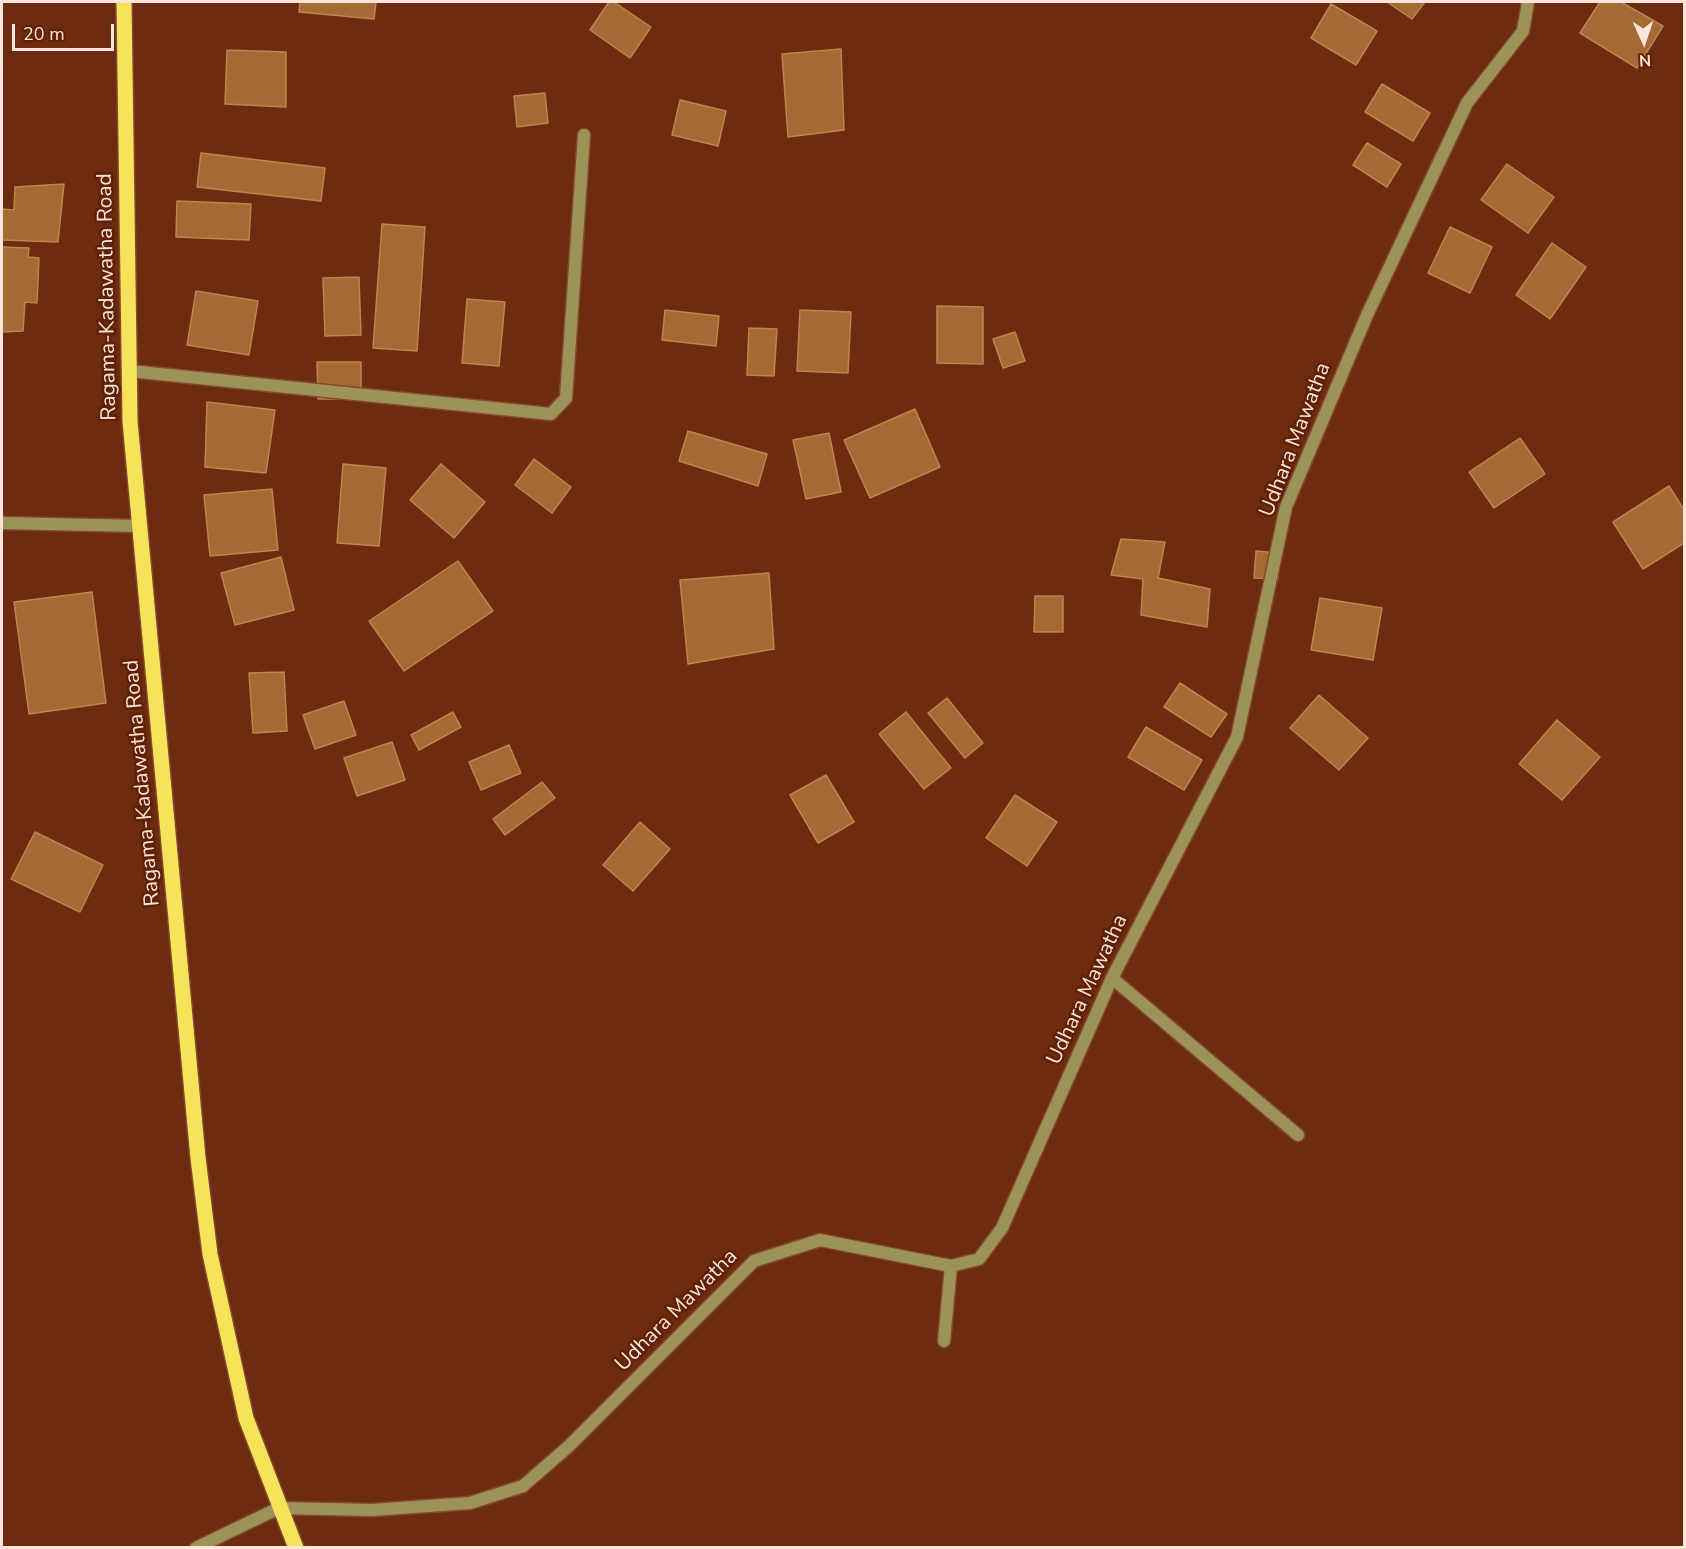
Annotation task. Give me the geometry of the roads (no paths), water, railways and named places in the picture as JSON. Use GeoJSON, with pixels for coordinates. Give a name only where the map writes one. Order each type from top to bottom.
{"type":"FeatureCollection","features":[{"type":"Feature","properties":{"kind":"main road","name":"Ragama-Kadawatha Road"},"geometry":{"type":"LineString","coordinates":[[124,2],[130,421],[198,1158],[210,1254],[246,1418],[296,1548]]}},
{"type":"Feature","properties":{"kind":"street","name":"Udhara Mawatha"},"geometry":{"type":"LineString","coordinates":[[279,1508],[372,1510],[470,1503],[523,1486],[569,1446],[754,1261],[820,1240],[951,1266],[979,1259],[1002,1228],[1112,978],[1237,737],[1286,507],[1367,315],[1467,103],[1523,31],[1528,2]]}},
{"type":"Feature","properties":{"kind":"street"},"geometry":{"type":"LineString","coordinates":[[130,371],[551,414],[566,398],[584,135]]}},
{"type":"Feature","properties":{"kind":"street"},"geometry":{"type":"LineString","coordinates":[[2,523],[140,526]]}},
{"type":"Feature","properties":{"kind":"street"},"geometry":{"type":"LineString","coordinates":[[1112,978],[1298,1135]]}},
{"type":"Feature","properties":{"kind":"street"},"geometry":{"type":"LineString","coordinates":[[944,1341],[951,1266]]}},
{"type":"Feature","properties":{"kind":"street"},"geometry":{"type":"LineString","coordinates":[[196,1548],[279,1508]]}}]}
